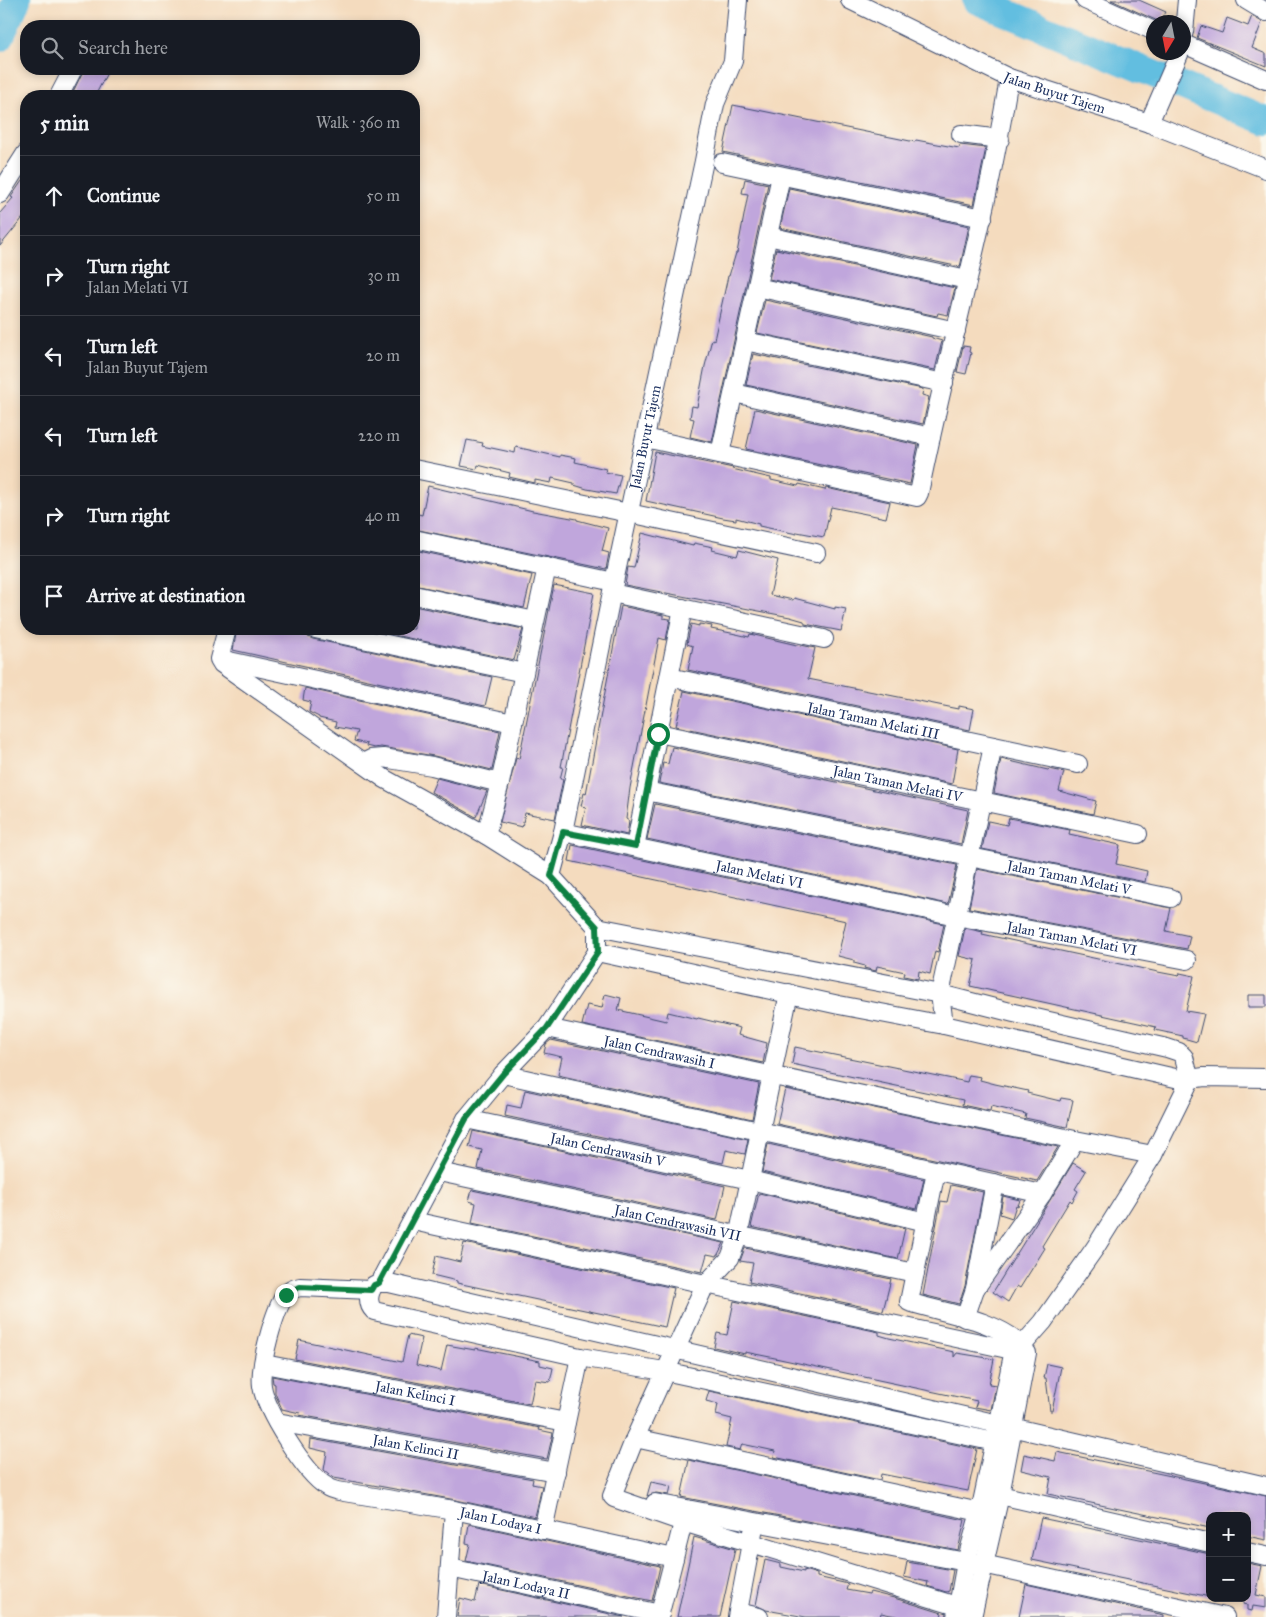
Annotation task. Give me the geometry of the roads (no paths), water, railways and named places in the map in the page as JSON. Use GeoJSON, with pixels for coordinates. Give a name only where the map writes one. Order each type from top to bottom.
{"type":"FeatureCollection","features":[{"type":"Feature","properties":{"kind":"street","name":"Jalan Buyut Tajem"},"geometry":{"type":"LineString","coordinates":[[551,876],[563,832],[715,104],[733,60],[738,0]]}},
{"type":"Feature","properties":{"kind":"street","name":"Jalan Buyut Tajem"},"geometry":{"type":"LineString","coordinates":[[850,0],[1009,78],[1151,118],[1266,169]]}},
{"type":"Feature","properties":{"kind":"street"},"geometry":{"type":"LineString","coordinates":[[1085,0],[1146,27]]}},
{"type":"Feature","properties":{"kind":"street"},"geometry":{"type":"LineString","coordinates":[[1186,15],[1187,0]]}},
{"type":"Feature","properties":{"kind":"street"},"geometry":{"type":"LineString","coordinates":[[1246,0],[1266,12]]}},
{"type":"Feature","properties":{"kind":"street"},"geometry":{"type":"LineString","coordinates":[[1191,47],[1266,80]]}},
{"type":"Feature","properties":{"kind":"street"},"geometry":{"type":"LineString","coordinates":[[1151,118],[1176,60]]}},
{"type":"Feature","properties":{"kind":"street"},"geometry":{"type":"LineString","coordinates":[[62,90],[70,75]]}},
{"type":"Feature","properties":{"kind":"street"},"geometry":{"type":"LineString","coordinates":[[644,438],[917,497],[983,218],[1000,139],[1009,78]]}},
{"type":"Feature","properties":{"kind":"street"},"geometry":{"type":"LineString","coordinates":[[961,134],[1000,139]]}},
{"type":"Feature","properties":{"kind":"street"},"geometry":{"type":"LineString","coordinates":[[0,194],[20,162]]}},
{"type":"Feature","properties":{"kind":"street"},"geometry":{"type":"LineString","coordinates":[[722,163],[983,218]]}},
{"type":"Feature","properties":{"kind":"street"},"geometry":{"type":"LineString","coordinates":[[720,454],[781,176]]}},
{"type":"Feature","properties":{"kind":"street"},"geometry":{"type":"LineString","coordinates":[[768,236],[967,280]]}},
{"type":"Feature","properties":{"kind":"street"},"geometry":{"type":"LineString","coordinates":[[757,287],[956,331]]}},
{"type":"Feature","properties":{"kind":"street"},"geometry":{"type":"LineString","coordinates":[[745,341],[944,383]]}},
{"type":"Feature","properties":{"kind":"street"},"geometry":{"type":"LineString","coordinates":[[734,393],[930,437]]}},
{"type":"Feature","properties":{"kind":"street"},"geometry":{"type":"LineString","coordinates":[[420,470],[816,553]]}},
{"type":"Feature","properties":{"kind":"street"},"geometry":{"type":"LineString","coordinates":[[420,540],[546,567],[683,608],[824,639]]}},
{"type":"Feature","properties":{"kind":"street"},"geometry":{"type":"LineString","coordinates":[[486,835],[500,783],[546,567]]}},
{"type":"Feature","properties":{"kind":"street"},"geometry":{"type":"LineString","coordinates":[[420,596],[535,621]]}},
{"type":"Feature","properties":{"kind":"street"},"geometry":{"type":"LineString","coordinates":[[636,846],[683,608]]}},
{"type":"Feature","properties":{"kind":"street"},"geometry":{"type":"LineString","coordinates":[[225,635],[219,659],[222,664],[385,778],[486,835],[551,876],[597,927],[940,994],[1167,1048],[1180,1052],[1197,1079]]}},
{"type":"Feature","properties":{"kind":"street"},"geometry":{"type":"LineString","coordinates":[[344,635],[524,672]]}},
{"type":"Feature","properties":{"kind":"street"},"geometry":{"type":"LineString","coordinates":[[219,659],[512,723]]}},
{"type":"Feature","properties":{"kind":"street","name":"Jalan Taman Melati III"},"geometry":{"type":"LineString","coordinates":[[669,677],[1078,764]]}},
{"type":"Feature","properties":{"kind":"street","name":"Jalan Taman Melati IV"},"geometry":{"type":"LineString","coordinates":[[658,734],[1138,834]]}},
{"type":"Feature","properties":{"kind":"street"},"geometry":{"type":"LineString","coordinates":[[944,1025],[940,994],[993,746]]}},
{"type":"Feature","properties":{"kind":"street"},"geometry":{"type":"LineString","coordinates":[[363,762],[384,758],[432,766],[500,783]]}},
{"type":"Feature","properties":{"kind":"street","name":"Jalan Taman Melati V"},"geometry":{"type":"LineString","coordinates":[[646,791],[1171,898]]}},
{"type":"Feature","properties":{"kind":"street","name":"Jalan Melati VI"},"geometry":{"type":"LineString","coordinates":[[563,832],[636,846],[956,916]]}},
{"type":"Feature","properties":{"kind":"street","name":"Jalan Taman Melati VI"},"geometry":{"type":"LineString","coordinates":[[956,916],[1187,960]]}},
{"type":"Feature","properties":{"kind":"street"},"geometry":{"type":"LineString","coordinates":[[597,927],[598,952],[547,1028],[503,1074],[466,1119],[413,1221],[375,1286],[369,1302],[374,1311],[580,1357],[664,1371],[995,1442]]}},
{"type":"Feature","properties":{"kind":"street"},"geometry":{"type":"LineString","coordinates":[[598,952],[1197,1079],[1228,1077],[1266,1078]]}},
{"type":"Feature","properties":{"kind":"street"},"geometry":{"type":"LineString","coordinates":[[789,993],[738,1237],[730,1258],[705,1285],[664,1371],[612,1496],[641,1507],[685,1516],[754,1522],[975,1563],[1225,1617]]}},
{"type":"Feature","properties":{"kind":"street","name":"Jalan Cendrawasih I"},"geometry":{"type":"LineString","coordinates":[[547,1028],[1153,1155]]}},
{"type":"Feature","properties":{"kind":"street"},"geometry":{"type":"LineString","coordinates":[[503,1074],[1042,1194]]}},
{"type":"Feature","properties":{"kind":"street"},"geometry":{"type":"LineString","coordinates":[[975,1563],[1000,1494],[1005,1424],[1021,1349],[1043,1322],[1095,1248],[1153,1155],[1197,1079]]}},
{"type":"Feature","properties":{"kind":"street","name":"Jalan Cendrawasih V"},"geometry":{"type":"LineString","coordinates":[[466,1119],[750,1180],[926,1222]]}},
{"type":"Feature","properties":{"kind":"street"},"geometry":{"type":"LineString","coordinates":[[975,1289],[1042,1194],[1075,1140]]}},
{"type":"Feature","properties":{"kind":"street"},"geometry":{"type":"LineString","coordinates":[[936,1171],[909,1302],[1005,1332],[1021,1349]]}},
{"type":"Feature","properties":{"kind":"street","name":"Jalan Cendrawasih VII"},"geometry":{"type":"LineString","coordinates":[[439,1172],[915,1274]]}},
{"type":"Feature","properties":{"kind":"street"},"geometry":{"type":"LineString","coordinates":[[965,1318],[975,1289],[995,1184]]}},
{"type":"Feature","properties":{"kind":"street"},"geometry":{"type":"LineString","coordinates":[[413,1221],[705,1285],[1021,1349]]}},
{"type":"Feature","properties":{"kind":"street"},"geometry":{"type":"LineString","coordinates":[[277,1422],[262,1387],[262,1375],[273,1319],[286,1295],[300,1287],[398,1285],[675,1350],[1005,1424],[1266,1486]]}},
{"type":"Feature","properties":{"kind":"street"},"geometry":{"type":"LineString","coordinates":[[543,1530],[580,1357]]}},
{"type":"Feature","properties":{"kind":"street","name":"Jalan Kelinci I"},"geometry":{"type":"LineString","coordinates":[[264,1364],[566,1422]]}},
{"type":"Feature","properties":{"kind":"street"},"geometry":{"type":"LineString","coordinates":[[843,1410],[848,1389]]}},
{"type":"Feature","properties":{"kind":"street","name":"Jalan Kelinci II"},"geometry":{"type":"LineString","coordinates":[[277,1422],[556,1472]]}},
{"type":"Feature","properties":{"kind":"street","name":"Jalan Lodaya I"},"geometry":{"type":"LineString","coordinates":[[277,1422],[312,1475],[327,1487],[344,1492],[454,1510],[674,1558]]}},
{"type":"Feature","properties":{"kind":"street"},"geometry":{"type":"LineString","coordinates":[[685,1516],[751,1543],[965,1613],[975,1563],[980,1512],[995,1442],[1005,1424]]}},
{"type":"Feature","properties":{"kind":"street"},"geometry":{"type":"LineString","coordinates":[[635,1438],[980,1512]]}},
{"type":"Feature","properties":{"kind":"street"},"geometry":{"type":"LineString","coordinates":[[1000,1494],[1206,1542]]}},
{"type":"Feature","properties":{"kind":"street"},"geometry":{"type":"LineString","coordinates":[[446,1617],[454,1510]]}},
{"type":"Feature","properties":{"kind":"street"},"geometry":{"type":"LineString","coordinates":[[659,1615],[685,1516]]}},
{"type":"Feature","properties":{"kind":"street"},"geometry":{"type":"LineString","coordinates":[[754,1522],[737,1615],[759,1617]]}},
{"type":"Feature","properties":{"kind":"street"},"geometry":{"type":"LineString","coordinates":[[1251,1553],[1266,1556]]}},
{"type":"Feature","properties":{"kind":"street","name":"Jalan Lodaya II"},"geometry":{"type":"LineString","coordinates":[[450,1568],[659,1615]]}},
{"type":"Feature","properties":{"kind":"waterway"},"geometry":{"type":"LineString","coordinates":[[0,38],[17,0]]}},
{"type":"Feature","properties":{"kind":"waterway"},"geometry":{"type":"LineString","coordinates":[[976,0],[1266,121]]}}]}
